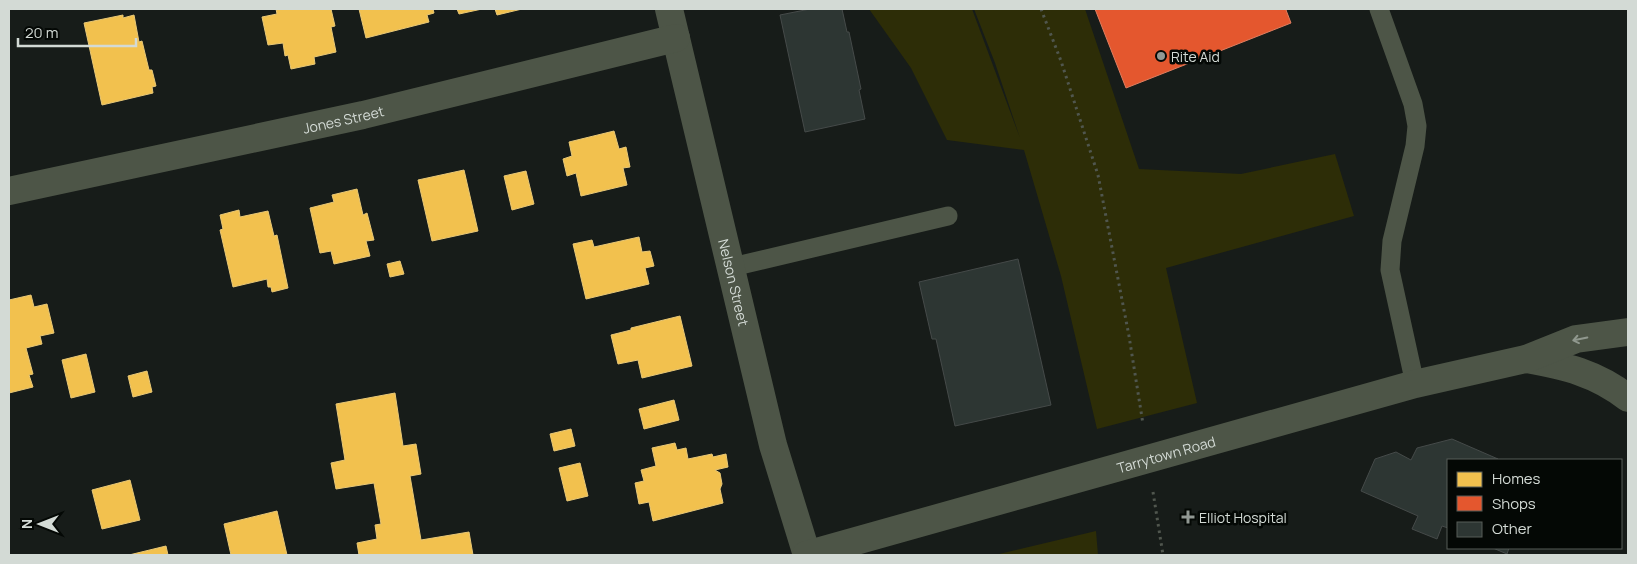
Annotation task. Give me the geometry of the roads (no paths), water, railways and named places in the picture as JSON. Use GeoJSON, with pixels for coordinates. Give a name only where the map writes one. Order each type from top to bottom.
{"type":"FeatureCollection","features":[{"type":"Feature","properties":{"kind":"street","name":"Nelson Street"},"geometry":{"type":"LineString","coordinates":[[669,9],[773,445],[807,555]]}},
{"type":"Feature","properties":{"kind":"street","name":"Jones Street"},"geometry":{"type":"LineString","coordinates":[[9,191],[362,115],[676,38]]}},
{"type":"Feature","properties":{"kind":"street","name":"Tarrytown Road"},"geometry":{"type":"LineString","coordinates":[[807,555],[1414,384],[1526,359],[1576,339],[1628,332]]}},
{"type":"Feature","properties":{"kind":"street","name":"Tarrytown Road"},"geometry":{"type":"LineString","coordinates":[[1526,359],[1566,366],[1589,374],[1619,390],[1628,398]]}},
{"type":"Feature","properties":{"kind":"lane"},"geometry":{"type":"LineString","coordinates":[[1379,9],[1413,104],[1416,126],[1414,146],[1392,242],[1390,270],[1414,384]]}},
{"type":"Feature","properties":{"kind":"lane"},"geometry":{"type":"LineString","coordinates":[[732,267],[948,216]]}},
{"type":"Feature","properties":{"kind":"place","name":"Rite Aid"},"geometry":{"type":"Point","coordinates":[1161,56]}},
{"type":"Feature","properties":{"kind":"place","name":"Elliot Hospital"},"geometry":{"type":"Point","coordinates":[1188,517]}}]}
